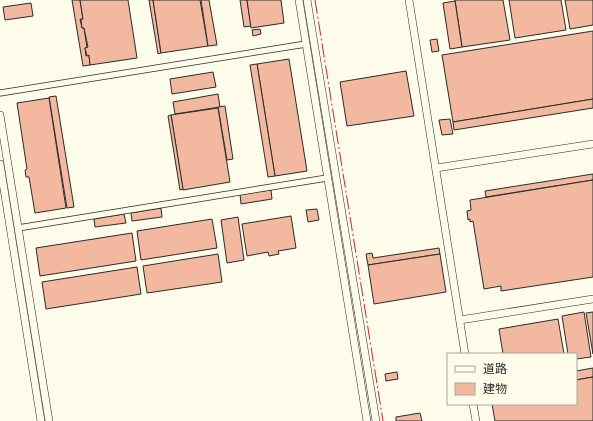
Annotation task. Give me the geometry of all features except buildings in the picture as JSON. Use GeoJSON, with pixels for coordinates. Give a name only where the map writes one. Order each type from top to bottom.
{"type":"FeatureCollection","features":[{"type":"Feature","properties":{"kind":"street"},"geometry":{"type":"LineString","coordinates":[[299,0],[367,421]]}},
{"type":"Feature","properties":{"kind":"street"},"geometry":{"type":"LineString","coordinates":[[308,0],[376,421]]}},
{"type":"Feature","properties":{"kind":"street"},"geometry":{"type":"LineString","coordinates":[[409,0],[465,353]]}},
{"type":"Feature","properties":{"kind":"street"},"geometry":{"type":"LineString","coordinates":[[0,93],[314,43]]}},
{"type":"Feature","properties":{"kind":"street"},"geometry":{"type":"LineString","coordinates":[[0,115],[49,421]]}},
{"type":"Feature","properties":{"kind":"street"},"geometry":{"type":"LineString","coordinates":[[436,168],[593,144]]}},
{"type":"Feature","properties":{"kind":"street"},"geometry":{"type":"LineString","coordinates":[[0,164],[41,421]]}},
{"type":"Feature","properties":{"kind":"street"},"geometry":{"type":"LineString","coordinates":[[10,229],[336,176]]}},
{"type":"Feature","properties":{"kind":"street"},"geometry":{"type":"LineString","coordinates":[[460,320],[593,299]]}},
{"type":"Feature","properties":{"kind":"street"},"geometry":{"type":"LineString","coordinates":[[473,405],[476,421]]}},
{"type":"Feature","properties":{"kind":"power"},"geometry":{"type":"LineString","coordinates":[[315,0],[383,421]]}}]}
